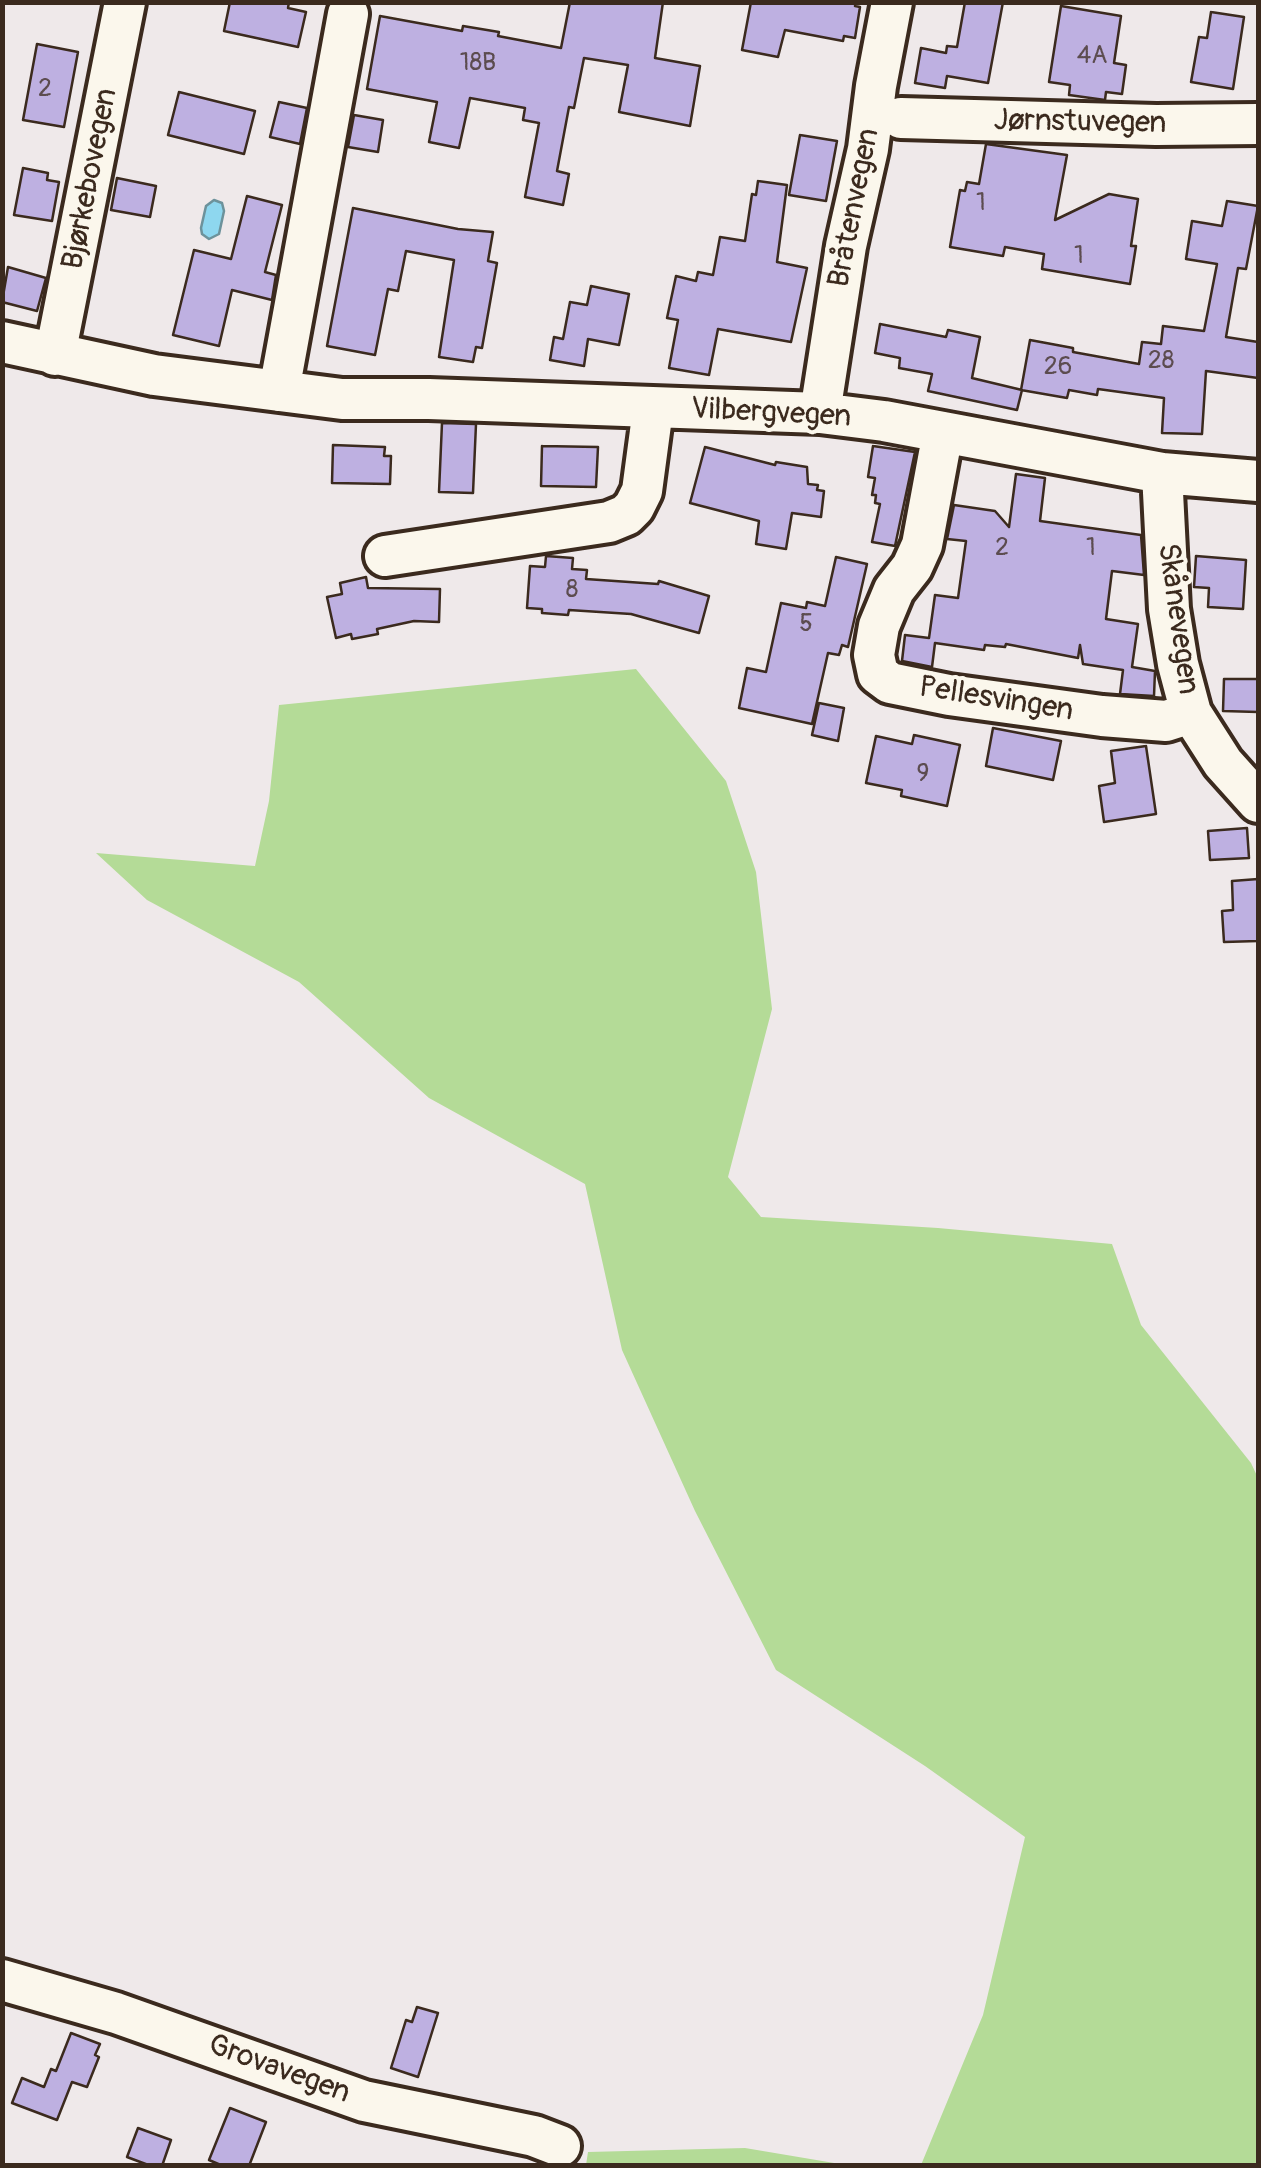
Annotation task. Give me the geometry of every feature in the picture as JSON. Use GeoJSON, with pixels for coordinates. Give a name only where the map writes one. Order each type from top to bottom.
{"type":"FeatureCollection","features":[{"type":"Feature","properties":{"kind":"street","name":"Bjørkebovegen"},"geometry":{"type":"LineString","coordinates":[[55,355],[125,2]]}},
{"type":"Feature","properties":{"kind":"street","name":"Bråtenvegen"},"geometry":{"type":"LineString","coordinates":[[820,413],[846,246],[868,149],[892,2]]}},
{"type":"Feature","properties":{"kind":"street"},"geometry":{"type":"LineString","coordinates":[[279,391],[348,14]]}},
{"type":"Feature","properties":{"kind":"street","name":"Jørnstuvegen"},"geometry":{"type":"LineString","coordinates":[[901,118],[1258,124]]}},
{"type":"Feature","properties":{"kind":"street","name":"Vilbergvegen"},"geometry":{"type":"LineString","coordinates":[[2,342],[169,378],[342,399],[820,413],[1162,473],[1258,481]]}},
{"type":"Feature","properties":{"kind":"street"},"geometry":{"type":"LineString","coordinates":[[386,556],[609,522],[626,515],[642,491],[653,409]]}},
{"type":"Feature","properties":{"kind":"street","name":"Pellesvingen"},"geometry":{"type":"LineString","coordinates":[[944,432],[922,545],[912,568],[894,590],[879,626],[874,656],[878,674],[890,684],[1102,716],[1173,720],[1191,713]]}},
{"type":"Feature","properties":{"kind":"street","name":"Skånevegen"},"geometry":{"type":"LineString","coordinates":[[1162,473],[1169,609],[1191,713],[1223,763],[1258,802]]}},
{"type":"Feature","properties":{"kind":"street","name":"Grovavegen"},"geometry":{"type":"LineString","coordinates":[[2,1980],[116,2013],[364,2101],[534,2136],[560,2146]]}},
{"type":"Feature","properties":{"kind":"green space"},"geometry":{"type":"Polygon","coordinates":[[[636,669],[726,781],[756,872],[772,1009],[728,1177],[761,1217],[1112,1244],[1141,1325],[1251,1463],[1258,1478],[1258,2165],[921,2165],[983,2015],[1025,1837],[925,1766],[776,1670],[695,1511],[622,1350],[585,1184],[429,1098],[299,982],[147,900],[96,853],[255,866],[269,801],[279,705],[636,669]]]}},
{"type":"Feature","properties":{"kind":"green space"},"geometry":{"type":"Polygon","coordinates":[[[745,2148],[846,2165],[586,2165],[588,2152],[745,2148]]]}},
{"type":"Feature","properties":{"kind":"water"},"geometry":{"type":"Polygon","coordinates":[[[214,200],[222,203],[224,211],[219,234],[209,239],[201,228],[206,206],[214,200]]]}},
{"type":"Feature","properties":{"kind":"building"},"geometry":{"type":"Polygon","coordinates":[[[230,2],[289,2],[288,8],[306,12],[298,47],[224,31],[230,2]]]}},
{"type":"Feature","properties":{"kind":"building"},"geometry":{"type":"Polygon","coordinates":[[[570,2],[663,2],[655,58],[700,66],[690,126],[619,112],[628,65],[584,58],[574,108],[569,107],[557,171],[569,174],[563,205],[525,197],[539,123],[523,120],[525,108],[470,98],[459,148],[429,142],[437,102],[367,89],[380,16],[462,31],[463,26],[499,32],[498,36],[561,48],[570,2]]]}},
{"type":"Feature","properties":{"kind":"building"},"geometry":{"type":"Polygon","coordinates":[[[751,2],[856,2],[855,6],[860,7],[855,38],[844,36],[843,41],[785,30],[778,57],[742,50],[751,2]]]}},
{"type":"Feature","properties":{"kind":"building"},"geometry":{"type":"Polygon","coordinates":[[[965,2],[1003,2],[988,83],[947,76],[945,88],[915,83],[921,48],[946,53],[947,46],[957,47],[965,2]]]}},
{"type":"Feature","properties":{"kind":"building"},"geometry":{"type":"Polygon","coordinates":[[[1061,6],[1121,16],[1114,63],[1126,65],[1122,94],[1106,92],[1105,100],[1069,95],[1070,85],[1049,82],[1061,6]]]}},
{"type":"Feature","properties":{"kind":"building"},"geometry":{"type":"Polygon","coordinates":[[[1211,12],[1244,17],[1233,89],[1191,82],[1199,37],[1207,38],[1211,12]]]}},
{"type":"Feature","properties":{"kind":"building"},"geometry":{"type":"Polygon","coordinates":[[[37,44],[78,52],[64,127],[23,120],[37,44]]]}},
{"type":"Feature","properties":{"kind":"building"},"geometry":{"type":"Polygon","coordinates":[[[179,92],[255,111],[244,154],[168,135],[179,92]]]}},
{"type":"Feature","properties":{"kind":"building"},"geometry":{"type":"Polygon","coordinates":[[[279,102],[307,108],[300,144],[270,137],[279,102]]]}},
{"type":"Feature","properties":{"kind":"building"},"geometry":{"type":"Polygon","coordinates":[[[354,115],[383,120],[378,152],[348,147],[354,115]]]}},
{"type":"Feature","properties":{"kind":"building"},"geometry":{"type":"Polygon","coordinates":[[[800,135],[837,141],[826,201],[789,195],[800,135]]]}},
{"type":"Feature","properties":{"kind":"building"},"geometry":{"type":"Polygon","coordinates":[[[986,144],[1067,155],[1055,220],[1109,194],[1138,199],[1130,284],[1042,269],[1044,254],[1005,247],[1003,256],[950,247],[960,190],[965,191],[967,182],[979,184],[986,144]]]}},
{"type":"Feature","properties":{"kind":"building"},"geometry":{"type":"Polygon","coordinates":[[[23,168],[48,173],[47,180],[59,182],[52,221],[14,215],[23,168]]]}},
{"type":"Feature","properties":{"kind":"building"},"geometry":{"type":"Polygon","coordinates":[[[117,178],[156,186],[150,217],[111,210],[117,178]]]}},
{"type":"Feature","properties":{"kind":"building"},"geometry":{"type":"Polygon","coordinates":[[[758,181],[787,185],[777,262],[807,268],[791,342],[718,329],[709,375],[669,368],[678,320],[667,318],[676,276],[696,281],[698,272],[713,275],[720,237],[745,241],[752,194],[756,195],[758,181]]]}},
{"type":"Feature","properties":{"kind":"building"},"geometry":{"type":"Polygon","coordinates":[[[247,196],[282,205],[265,272],[276,275],[272,300],[232,290],[219,346],[173,335],[194,250],[231,259],[247,196]]]}},
{"type":"Feature","properties":{"kind":"building"},"geometry":{"type":"Polygon","coordinates":[[[1227,201],[1258,206],[1246,269],[1238,268],[1226,337],[1258,342],[1258,378],[1206,371],[1202,434],[1162,433],[1164,398],[1098,389],[1097,395],[1069,390],[1067,398],[1021,390],[1030,340],[1139,364],[1142,342],[1161,344],[1163,326],[1204,331],[1217,264],[1186,259],[1192,221],[1222,226],[1227,201]]]}},
{"type":"Feature","properties":{"kind":"building"},"geometry":{"type":"Polygon","coordinates":[[[353,208],[493,232],[488,261],[497,263],[482,348],[476,347],[473,362],[439,357],[454,260],[406,251],[398,291],[388,289],[375,355],[327,346],[353,208]]]}},
{"type":"Feature","properties":{"kind":"building"},"geometry":{"type":"Polygon","coordinates":[[[8,267],[46,278],[37,311],[2,302],[8,267]]]}},
{"type":"Feature","properties":{"kind":"building"},"geometry":{"type":"Polygon","coordinates":[[[591,286],[629,294],[619,345],[588,339],[584,366],[550,360],[554,337],[563,339],[570,302],[587,305],[591,286]]]}},
{"type":"Feature","properties":{"kind":"building"},"geometry":{"type":"Polygon","coordinates":[[[880,324],[946,337],[948,330],[980,337],[972,378],[1022,390],[1017,410],[928,391],[932,374],[899,368],[900,358],[875,353],[880,324]]]}},
{"type":"Feature","properties":{"kind":"building"},"geometry":{"type":"Polygon","coordinates":[[[442,423],[476,424],[473,493],[439,492],[442,423]]]}},
{"type":"Feature","properties":{"kind":"building"},"geometry":{"type":"Polygon","coordinates":[[[333,445],[385,447],[384,456],[391,456],[390,484],[332,483],[333,445]]]}},
{"type":"Feature","properties":{"kind":"building"},"geometry":{"type":"Polygon","coordinates":[[[542,446],[598,447],[596,487],[541,486],[542,446]]]}},
{"type":"Feature","properties":{"kind":"building"},"geometry":{"type":"Polygon","coordinates":[[[873,446],[915,452],[895,546],[872,542],[880,504],[875,503],[876,495],[872,495],[875,478],[868,477],[873,446]]]}},
{"type":"Feature","properties":{"kind":"building"},"geometry":{"type":"Polygon","coordinates":[[[705,447],[775,465],[776,462],[807,467],[808,484],[818,485],[817,490],[824,491],[821,517],[792,513],[786,549],[756,544],[759,521],[690,503],[705,447]]]}},
{"type":"Feature","properties":{"kind":"building"},"geometry":{"type":"Polygon","coordinates":[[[1016,474],[1045,478],[1040,521],[1141,535],[1144,575],[1112,571],[1106,619],[1138,624],[1132,667],[1155,671],[1154,696],[1120,694],[1123,670],[1083,664],[1080,645],[1078,658],[1006,644],[985,645],[984,650],[935,643],[932,667],[902,661],[905,635],[929,638],[935,595],[958,598],[966,541],[947,539],[954,505],[995,511],[1009,527],[1016,474]]]}},
{"type":"Feature","properties":{"kind":"building"},"geometry":{"type":"Polygon","coordinates":[[[546,556],[573,558],[572,569],[587,570],[586,579],[658,584],[659,581],[709,596],[699,633],[631,614],[569,610],[568,615],[527,608],[530,566],[545,567],[546,556]]]}},
{"type":"Feature","properties":{"kind":"building"},"geometry":{"type":"Polygon","coordinates":[[[1196,556],[1246,560],[1243,609],[1208,607],[1209,588],[1194,587],[1196,556]]]}},
{"type":"Feature","properties":{"kind":"building"},"geometry":{"type":"Polygon","coordinates":[[[836,557],[867,564],[848,647],[842,645],[839,655],[828,653],[812,724],[739,708],[747,668],[766,672],[781,603],[806,608],[807,602],[825,606],[836,557]]]}},
{"type":"Feature","properties":{"kind":"building"},"geometry":{"type":"Polygon","coordinates":[[[366,577],[368,588],[440,589],[439,622],[414,621],[377,629],[378,634],[336,638],[327,597],[342,594],[340,583],[366,577]]]}},
{"type":"Feature","properties":{"kind":"building"},"geometry":{"type":"Polygon","coordinates":[[[1224,679],[1258,679],[1258,712],[1223,711],[1224,679]]]}},
{"type":"Feature","properties":{"kind":"building"},"geometry":{"type":"Polygon","coordinates":[[[819,703],[844,708],[838,741],[812,735],[819,703]]]}},
{"type":"Feature","properties":{"kind":"building"},"geometry":{"type":"Polygon","coordinates":[[[993,728],[1061,741],[1053,780],[986,766],[993,728]]]}},
{"type":"Feature","properties":{"kind":"building"},"geometry":{"type":"Polygon","coordinates":[[[914,735],[960,745],[947,806],[901,796],[902,790],[866,783],[876,736],[912,744],[914,735]]]}},
{"type":"Feature","properties":{"kind":"building"},"geometry":{"type":"Polygon","coordinates":[[[1146,746],[1156,814],[1104,822],[1099,786],[1115,783],[1111,751],[1146,746]]]}},
{"type":"Feature","properties":{"kind":"building"},"geometry":{"type":"Polygon","coordinates":[[[1247,828],[1249,858],[1210,860],[1208,831],[1247,828]]]}},
{"type":"Feature","properties":{"kind":"building"},"geometry":{"type":"Polygon","coordinates":[[[1258,879],[1258,941],[1224,942],[1222,911],[1233,910],[1232,881],[1258,879]]]}},
{"type":"Feature","properties":{"kind":"building"},"geometry":{"type":"Polygon","coordinates":[[[417,2007],[438,2013],[418,2077],[391,2068],[406,2020],[412,2022],[417,2007]]]}},
{"type":"Feature","properties":{"kind":"building"},"geometry":{"type":"Polygon","coordinates":[[[71,2033],[100,2044],[87,2087],[72,2082],[57,2120],[12,2103],[22,2078],[44,2087],[51,2069],[56,2071],[71,2033]]]}},
{"type":"Feature","properties":{"kind":"building"},"geometry":{"type":"Polygon","coordinates":[[[230,2108],[266,2122],[249,2166],[223,2166],[209,2160],[230,2108]]]}},
{"type":"Feature","properties":{"kind":"building"},"geometry":{"type":"Polygon","coordinates":[[[138,2128],[171,2140],[162,2166],[127,2157],[138,2128]]]}}]}
